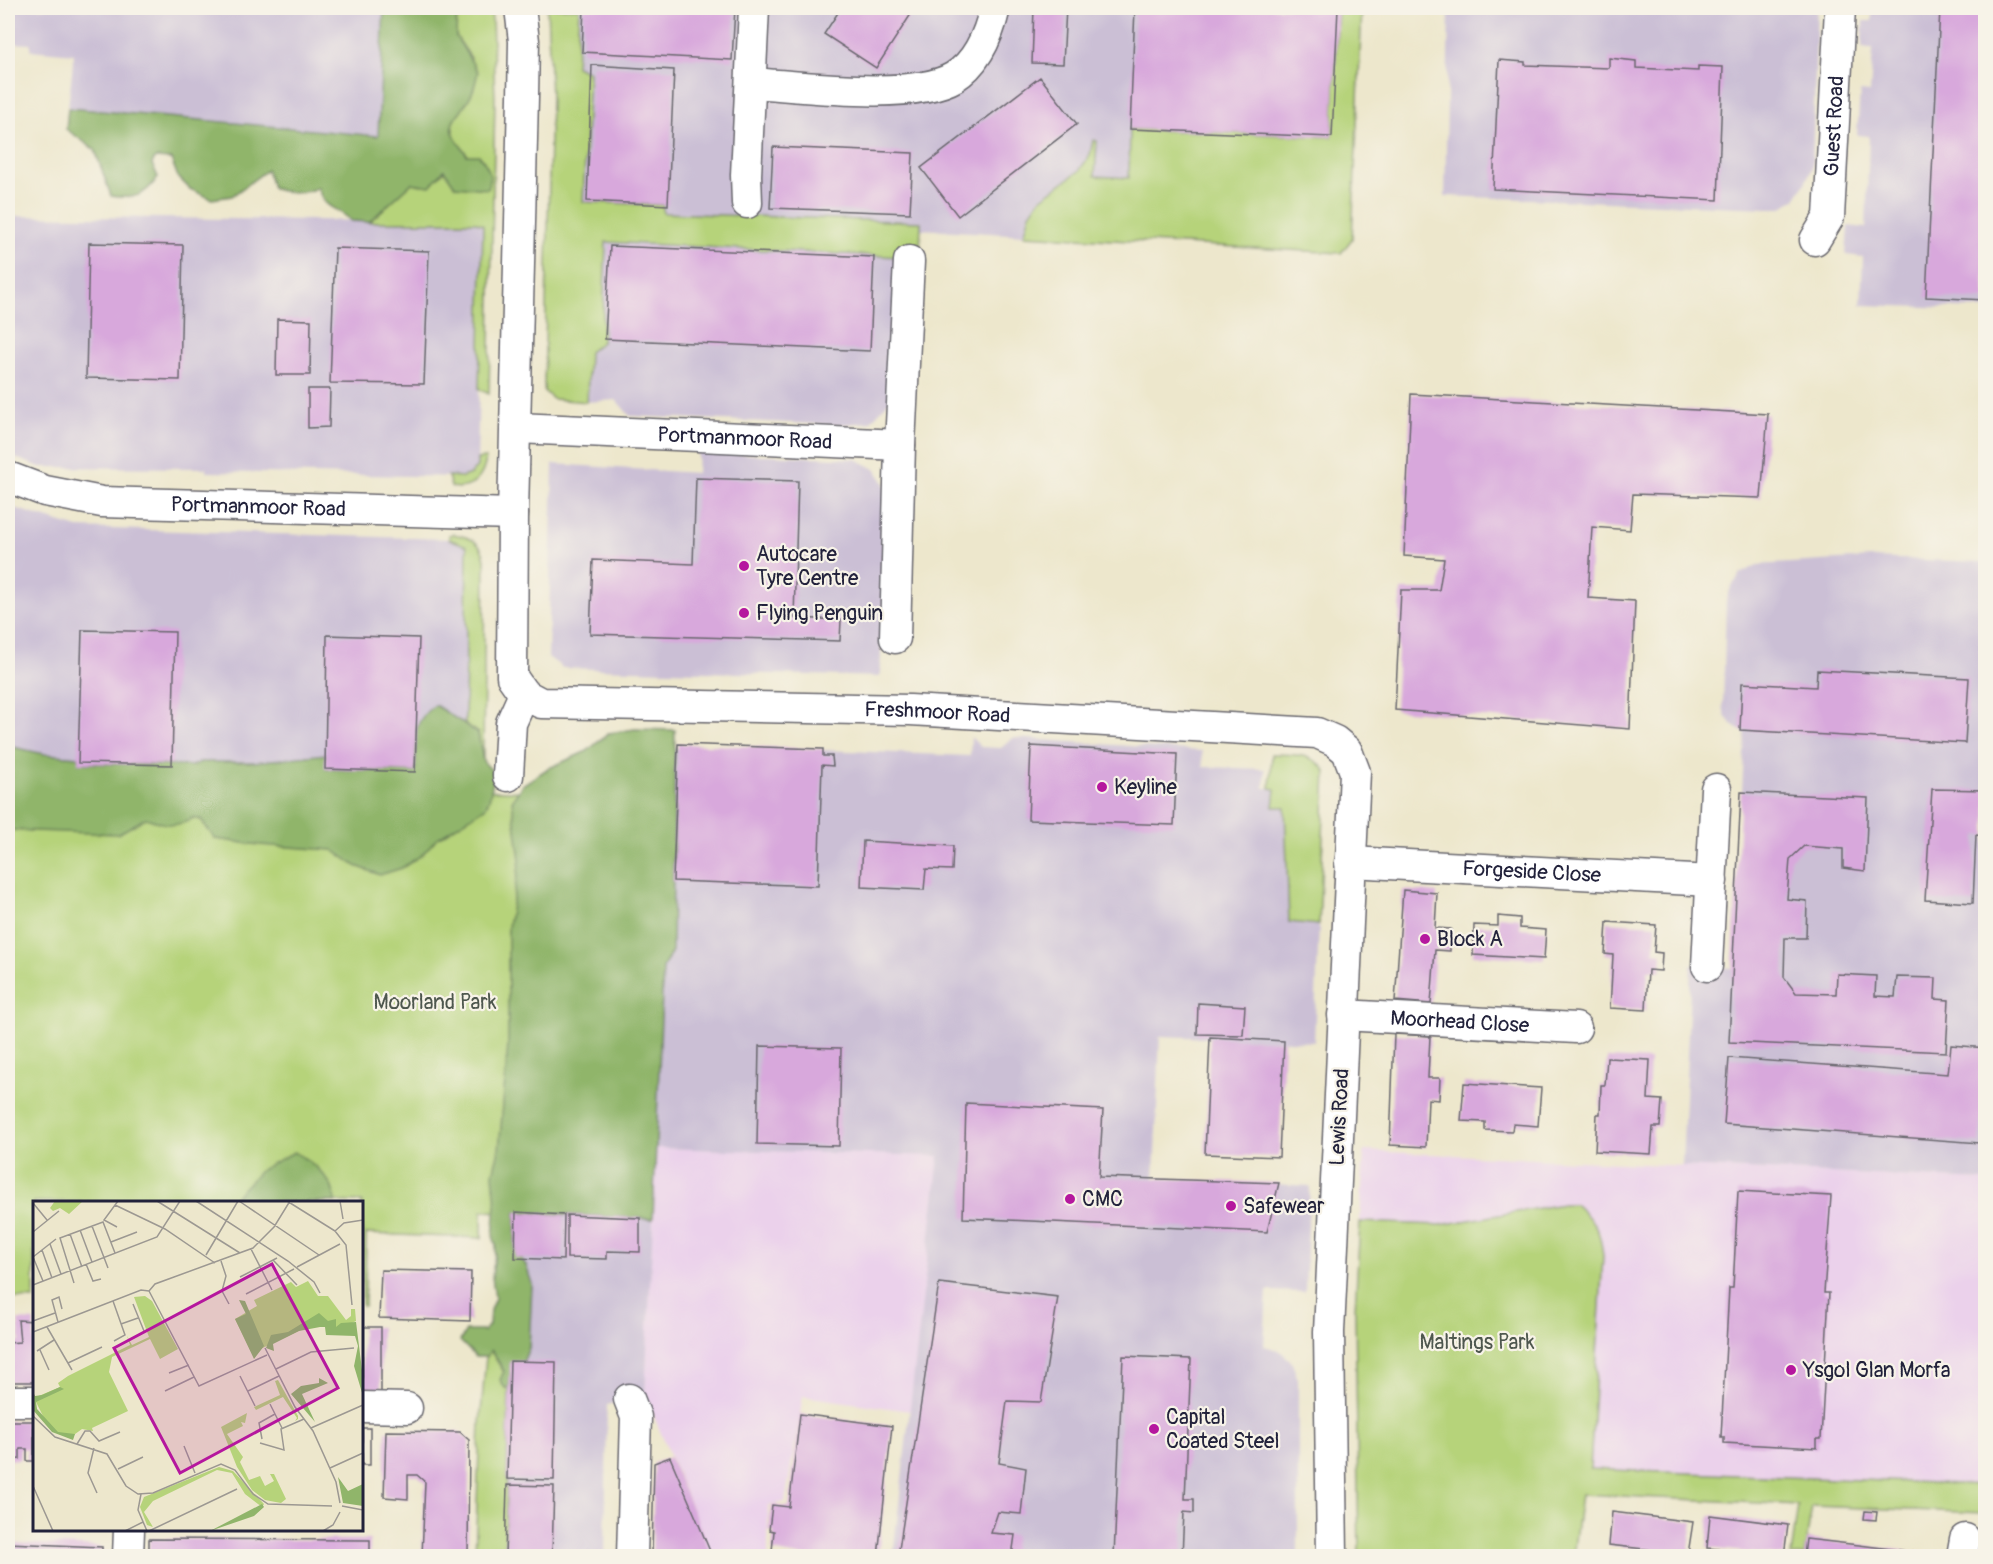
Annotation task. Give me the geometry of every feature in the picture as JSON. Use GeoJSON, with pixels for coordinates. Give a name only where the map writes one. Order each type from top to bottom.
{"type":"FeatureCollection","features":[{"type":"Feature","properties":{"kind":"street"},"geometry":{"type":"LineString","coordinates":[[508,776],[511,723],[524,694],[512,677],[513,514],[517,428],[524,63],[520,8]]}},
{"type":"Feature","properties":{"kind":"street"},"geometry":{"type":"LineString","coordinates":[[747,189],[754,8]]}},
{"type":"Feature","properties":{"kind":"street"},"geometry":{"type":"LineString","coordinates":[[752,83],[893,91],[926,88],[954,77],[975,58],[989,33],[995,8]]}},
{"type":"Feature","properties":{"kind":"street","name":"Guest Road"},"geometry":{"type":"LineString","coordinates":[[1815,240],[1829,218],[1840,8]]}},
{"type":"Feature","properties":{"kind":"street"},"geometry":{"type":"LineString","coordinates":[[895,638],[900,445],[909,261]]}},
{"type":"Feature","properties":{"kind":"street","name":"Portmanmoor Road"},"geometry":{"type":"LineString","coordinates":[[517,428],[900,445]]}},
{"type":"Feature","properties":{"kind":"street","name":"Portmanmoor Road"},"geometry":{"type":"LineString","coordinates":[[8,477],[45,491],[102,502],[513,514]]}},
{"type":"Feature","properties":{"kind":"street","name":"Freshmoor Road"},"geometry":{"type":"LineString","coordinates":[[524,694],[540,702],[858,708],[1219,726],[1317,733],[1335,741],[1347,751]]}},
{"type":"Feature","properties":{"kind":"street","name":"Lewis Road"},"geometry":{"type":"LineString","coordinates":[[1332,1557],[1329,1332],[1355,772],[1347,751]]}},
{"type":"Feature","properties":{"kind":"street"},"geometry":{"type":"LineString","coordinates":[[1707,966],[1716,789]]}},
{"type":"Feature","properties":{"kind":"street","name":"Forgeside Close"},"geometry":{"type":"LineString","coordinates":[[1350,862],[1712,881]]}},
{"type":"Feature","properties":{"kind":"street","name":"Moorhead Close"},"geometry":{"type":"LineString","coordinates":[[1343,1015],[1576,1028]]}},
{"type":"Feature","properties":{"kind":"street"},"geometry":{"type":"LineString","coordinates":[[629,1399],[636,1417],[632,1557]]}},
{"type":"Feature","properties":{"kind":"street"},"geometry":{"type":"LineString","coordinates":[[8,1401],[33,1401]]}},
{"type":"Feature","properties":{"kind":"street"},"geometry":{"type":"LineString","coordinates":[[363,1407],[407,1408]]}},
{"type":"Feature","properties":{"kind":"street"},"geometry":{"type":"LineString","coordinates":[[128,1557],[129,1531]]}},
{"type":"Feature","properties":{"kind":"shaded area"},"geometry":{"type":"Polygon","coordinates":[[[8,8],[384,8],[378,136],[68,108],[74,54],[30,50],[31,44],[8,43],[8,8]]]}},
{"type":"Feature","properties":{"kind":"shaded area"},"geometry":{"type":"Polygon","coordinates":[[[579,8],[1362,8],[1352,239],[1341,253],[901,228],[893,397],[870,422],[836,425],[630,416],[616,400],[587,402],[589,352],[602,342],[607,203],[583,202],[589,72],[576,67],[579,8]]]}},
{"type":"Feature","properties":{"kind":"shaded area"},"geometry":{"type":"Polygon","coordinates":[[[1449,8],[1817,8],[1812,168],[1795,199],[1781,208],[1445,196],[1449,8]]]}},
{"type":"Feature","properties":{"kind":"shaded area"},"geometry":{"type":"Polygon","coordinates":[[[1872,8],[1985,8],[1985,309],[1861,305],[1863,257],[1846,255],[1848,226],[1866,228],[1869,136],[1857,135],[1860,91],[1870,92],[1873,49],[1862,48],[1863,21],[1872,21],[1872,8]]]}},
{"type":"Feature","properties":{"kind":"shaded area"},"geometry":{"type":"Polygon","coordinates":[[[8,216],[476,222],[483,225],[477,466],[472,474],[462,477],[206,472],[206,468],[40,467],[8,455],[8,216]]]}},
{"type":"Feature","properties":{"kind":"shaded area"},"geometry":{"type":"Polygon","coordinates":[[[698,452],[856,459],[875,469],[884,483],[888,498],[880,677],[563,668],[548,657],[553,464],[697,473],[698,452]]]}},
{"type":"Feature","properties":{"kind":"shaded area"},"geometry":{"type":"Polygon","coordinates":[[[8,506],[78,528],[449,539],[467,546],[465,789],[216,768],[78,763],[8,755],[8,506]]]}},
{"type":"Feature","properties":{"kind":"shaded area"},"geometry":{"type":"Polygon","coordinates":[[[1870,558],[1985,562],[1985,1180],[1682,1166],[1691,965],[1733,968],[1745,733],[1734,727],[1725,716],[1723,706],[1726,601],[1731,587],[1741,574],[1757,565],[1870,558]]]}},
{"type":"Feature","properties":{"kind":"shaded area"},"geometry":{"type":"Polygon","coordinates":[[[971,737],[981,747],[1001,748],[1013,738],[1202,751],[1203,767],[1265,769],[1264,788],[1275,788],[1285,807],[1289,922],[1319,925],[1314,1042],[1160,1036],[1154,1178],[1310,1186],[1305,1292],[1267,1291],[1264,1346],[1279,1350],[1291,1361],[1298,1379],[1298,1556],[893,1556],[939,1156],[656,1148],[663,749],[678,749],[678,744],[970,756],[971,737]]]}},
{"type":"Feature","properties":{"kind":"shaded area"},"geometry":{"type":"Polygon","coordinates":[[[656,1148],[940,1155],[910,1411],[803,1396],[785,1502],[768,1505],[768,1556],[712,1556],[645,1395],[656,1148]]]}},
{"type":"Feature","properties":{"kind":"shaded area","name":"Ysgol Glan Morfa"},"geometry":{"type":"Polygon","coordinates":[[[1364,1151],[1985,1180],[1985,1485],[1590,1469],[1603,1271],[1600,1232],[1463,1222],[1419,1226],[1360,1222],[1364,1151]]]}},
{"type":"Feature","properties":{"kind":"shaded area"},"geometry":{"type":"Polygon","coordinates":[[[516,1212],[653,1219],[645,1395],[607,1405],[605,1556],[505,1556],[516,1212]]]}},
{"type":"Feature","properties":{"kind":"green space"},"geometry":{"type":"Polygon","coordinates":[[[384,8],[457,8],[456,36],[478,72],[472,92],[452,128],[467,155],[479,155],[485,163],[490,175],[488,189],[455,186],[444,170],[430,186],[412,183],[369,222],[351,221],[324,201],[318,188],[295,192],[272,188],[267,170],[232,196],[212,199],[190,189],[178,177],[171,159],[155,158],[152,164],[158,177],[148,189],[133,197],[111,196],[95,150],[66,129],[68,108],[378,136],[384,8]]]}},
{"type":"Feature","properties":{"kind":"green space"},"geometry":{"type":"Polygon","coordinates":[[[457,8],[490,8],[492,19],[495,98],[489,394],[479,389],[483,225],[476,222],[369,222],[412,183],[421,185],[440,176],[445,170],[455,186],[468,155],[455,139],[452,124],[454,117],[461,110],[471,58],[456,36],[457,8]]]}},
{"type":"Feature","properties":{"kind":"green space"},"geometry":{"type":"Polygon","coordinates":[[[547,8],[579,8],[576,66],[589,72],[583,202],[663,205],[663,213],[921,222],[920,258],[606,242],[602,342],[589,352],[587,402],[553,399],[544,391],[551,97],[547,8]]]}},
{"type":"Feature","properties":{"kind":"green space"},"geometry":{"type":"Polygon","coordinates":[[[1338,8],[1362,8],[1352,239],[1341,253],[1024,235],[1030,214],[1040,199],[1079,171],[1090,155],[1093,140],[1097,141],[1095,176],[1129,178],[1130,129],[1332,137],[1338,8]]]}},
{"type":"Feature","properties":{"kind":"green space"},"geometry":{"type":"Polygon","coordinates":[[[486,458],[483,472],[476,481],[465,487],[451,487],[448,476],[462,477],[471,474],[477,466],[477,459],[486,458]]]}},
{"type":"Feature","properties":{"kind":"green space"},"geometry":{"type":"Polygon","coordinates":[[[453,534],[478,544],[485,559],[483,762],[478,733],[465,724],[467,546],[449,539],[449,535],[453,534]]]}},
{"type":"Feature","properties":{"kind":"green space"},"geometry":{"type":"Polygon","coordinates":[[[435,705],[478,733],[483,761],[495,774],[489,800],[485,808],[436,839],[422,855],[402,868],[380,875],[356,866],[333,850],[259,845],[215,839],[201,820],[193,818],[181,823],[164,824],[146,818],[118,834],[8,830],[8,746],[44,754],[78,757],[79,763],[192,766],[201,762],[254,762],[326,754],[326,769],[415,772],[418,727],[421,719],[435,705]]]}},
{"type":"Feature","properties":{"kind":"green space"},"geometry":{"type":"Polygon","coordinates":[[[635,729],[675,730],[672,951],[663,968],[653,1219],[516,1212],[515,1250],[526,1265],[532,1284],[529,1348],[523,1362],[512,1369],[509,1388],[505,1388],[500,1380],[504,1371],[491,1350],[486,1357],[476,1357],[460,1341],[466,1331],[484,1331],[489,1325],[490,1310],[495,1298],[492,1277],[496,1245],[493,1236],[496,1205],[493,1174],[499,1150],[508,1045],[508,927],[520,860],[512,801],[522,785],[547,769],[587,751],[609,733],[635,729]]]}},
{"type":"Feature","properties":{"kind":"green space"},"geometry":{"type":"Polygon","coordinates":[[[1272,754],[1295,755],[1315,760],[1326,771],[1319,925],[1289,922],[1285,807],[1273,807],[1275,789],[1270,788],[1272,754]]]}},
{"type":"Feature","properties":{"kind":"green space","name":"Moorland Park"},"geometry":{"type":"Polygon","coordinates":[[[8,774],[531,792],[653,1219],[482,1211],[482,1238],[366,1234],[365,1306],[363,1306],[363,1201],[33,1201],[33,1299],[8,1298],[8,774]]]}},
{"type":"Feature","properties":{"kind":"green space"},"geometry":{"type":"Polygon","coordinates":[[[294,1152],[322,1172],[331,1186],[335,1201],[231,1201],[262,1169],[294,1152]]]}},
{"type":"Feature","properties":{"kind":"green space","name":"Maltings Park"},"geometry":{"type":"Polygon","coordinates":[[[1563,1204],[1575,1204],[1592,1221],[1598,1232],[1603,1256],[1590,1469],[1985,1485],[1985,1513],[1812,1506],[1804,1556],[1791,1556],[1798,1505],[1581,1494],[1573,1556],[1359,1556],[1355,1310],[1360,1222],[1440,1225],[1563,1204]]]}},
{"type":"Feature","properties":{"kind":"green space"},"geometry":{"type":"Polygon","coordinates":[[[490,1350],[504,1372],[505,1388],[509,1388],[505,1556],[475,1556],[480,1423],[486,1357],[490,1350]]]}},
{"type":"Feature","properties":{"kind":"building"},"geometry":{"type":"Polygon","coordinates":[[[584,8],[735,8],[732,60],[582,52],[584,8]]]}},
{"type":"Feature","properties":{"kind":"building"},"geometry":{"type":"Polygon","coordinates":[[[841,8],[915,8],[876,68],[824,34],[841,8]]]}},
{"type":"Feature","properties":{"kind":"building"},"geometry":{"type":"Polygon","coordinates":[[[1034,8],[1066,8],[1063,64],[1032,63],[1034,8]]]}},
{"type":"Feature","properties":{"kind":"building"},"geometry":{"type":"Polygon","coordinates":[[[1135,8],[1338,8],[1332,137],[1130,129],[1135,8]]]}},
{"type":"Feature","properties":{"kind":"building"},"geometry":{"type":"Polygon","coordinates":[[[1940,8],[1986,8],[1985,300],[1926,297],[1940,8]]]}},
{"type":"Feature","properties":{"kind":"building"},"geometry":{"type":"Polygon","coordinates":[[[1609,58],[1636,61],[1636,68],[1698,71],[1698,66],[1723,67],[1718,200],[1493,189],[1499,60],[1525,62],[1525,65],[1609,68],[1609,58]]]}},
{"type":"Feature","properties":{"kind":"building"},"geometry":{"type":"Polygon","coordinates":[[[592,65],[674,70],[668,205],[587,201],[592,65]]]}},
{"type":"Feature","properties":{"kind":"building"},"geometry":{"type":"Polygon","coordinates":[[[1040,77],[1077,124],[958,216],[921,168],[1040,77]]]}},
{"type":"Feature","properties":{"kind":"building"},"geometry":{"type":"Polygon","coordinates":[[[773,147],[913,153],[910,213],[770,208],[773,147]]]}},
{"type":"Feature","properties":{"kind":"building"},"geometry":{"type":"Polygon","coordinates":[[[89,243],[183,245],[180,380],[86,378],[89,243]]]}},
{"type":"Feature","properties":{"kind":"building"},"geometry":{"type":"Polygon","coordinates":[[[610,246],[874,257],[870,351],[605,339],[610,246]]]}},
{"type":"Feature","properties":{"kind":"building"},"geometry":{"type":"Polygon","coordinates":[[[335,248],[429,251],[424,384],[330,383],[335,248]]]}},
{"type":"Feature","properties":{"kind":"building"},"geometry":{"type":"Polygon","coordinates":[[[277,319],[311,320],[310,375],[276,375],[277,319]]]}},
{"type":"Feature","properties":{"kind":"building"},"geometry":{"type":"Polygon","coordinates":[[[308,389],[330,389],[329,427],[308,428],[308,389]]]}},
{"type":"Feature","properties":{"kind":"building"},"geometry":{"type":"Polygon","coordinates":[[[1411,394],[1768,414],[1761,498],[1633,494],[1630,530],[1592,527],[1588,598],[1635,601],[1630,729],[1395,710],[1401,590],[1439,590],[1444,559],[1404,556],[1411,394]]]}},
{"type":"Feature","properties":{"kind":"building"},"geometry":{"type":"Polygon","coordinates":[[[696,478],[798,481],[794,618],[841,620],[840,641],[590,634],[593,560],[693,564],[696,478]]]}},
{"type":"Feature","properties":{"kind":"building"},"geometry":{"type":"Polygon","coordinates":[[[82,630],[175,632],[172,765],[78,763],[82,630]]]}},
{"type":"Feature","properties":{"kind":"building"},"geometry":{"type":"Polygon","coordinates":[[[327,635],[419,638],[415,772],[325,769],[327,635]]]}},
{"type":"Feature","properties":{"kind":"building"},"geometry":{"type":"Polygon","coordinates":[[[1817,670],[1969,678],[1965,743],[1740,730],[1742,683],[1816,687],[1817,670]]]}},
{"type":"Feature","properties":{"kind":"building"},"geometry":{"type":"Polygon","coordinates":[[[678,744],[823,749],[823,756],[832,756],[833,766],[822,765],[818,886],[673,881],[678,744]]]}},
{"type":"Feature","properties":{"kind":"building","name":"Keyline"},"geometry":{"type":"Polygon","coordinates":[[[1031,746],[1177,754],[1174,825],[1028,820],[1031,746]]]}},
{"type":"Feature","properties":{"kind":"building"},"geometry":{"type":"Polygon","coordinates":[[[1932,789],[1986,790],[1986,836],[1976,835],[1973,903],[1925,900],[1932,789]]]}},
{"type":"Feature","properties":{"kind":"building"},"geometry":{"type":"Polygon","coordinates":[[[1741,792],[1868,798],[1865,871],[1843,868],[1843,849],[1804,846],[1790,859],[1787,899],[1807,901],[1806,938],[1785,938],[1784,977],[1796,993],[1836,994],[1837,974],[1876,976],[1875,996],[1895,997],[1897,977],[1936,978],[1935,999],[1949,1000],[1946,1052],[1729,1042],[1741,792]]]}},
{"type":"Feature","properties":{"kind":"building"},"geometry":{"type":"Polygon","coordinates":[[[863,841],[953,846],[952,870],[926,869],[924,890],[861,887],[863,841]]]}},
{"type":"Feature","properties":{"kind":"building","name":"Block A"},"geometry":{"type":"Polygon","coordinates":[[[1403,890],[1437,893],[1435,928],[1451,929],[1450,951],[1435,950],[1431,1004],[1395,1001],[1403,890]]]}},
{"type":"Feature","properties":{"kind":"building"},"geometry":{"type":"Polygon","coordinates":[[[1498,916],[1520,918],[1520,928],[1546,930],[1544,959],[1473,955],[1474,925],[1498,926],[1498,916]]]}},
{"type":"Feature","properties":{"kind":"building"},"geometry":{"type":"Polygon","coordinates":[[[1607,922],[1656,925],[1654,952],[1662,953],[1661,971],[1648,970],[1646,1010],[1610,1008],[1613,955],[1605,954],[1607,922]]]}},
{"type":"Feature","properties":{"kind":"building"},"geometry":{"type":"Polygon","coordinates":[[[1198,1003],[1245,1006],[1243,1035],[1197,1034],[1198,1003]]]}},
{"type":"Feature","properties":{"kind":"building"},"geometry":{"type":"Polygon","coordinates":[[[1394,1034],[1430,1036],[1428,1078],[1440,1078],[1439,1100],[1428,1099],[1426,1147],[1390,1145],[1394,1034]]]}},
{"type":"Feature","properties":{"kind":"building"},"geometry":{"type":"Polygon","coordinates":[[[1210,1037],[1284,1041],[1279,1157],[1205,1154],[1210,1037]]]}},
{"type":"Feature","properties":{"kind":"building"},"geometry":{"type":"Polygon","coordinates":[[[1951,1045],[1986,1048],[1980,1143],[1724,1124],[1729,1058],[1948,1074],[1951,1045]]]}},
{"type":"Feature","properties":{"kind":"building"},"geometry":{"type":"Polygon","coordinates":[[[759,1046],[841,1048],[839,1146],[757,1144],[759,1046]]]}},
{"type":"Feature","properties":{"kind":"building"},"geometry":{"type":"Polygon","coordinates":[[[1607,1058],[1650,1060],[1648,1099],[1662,1100],[1660,1127],[1653,1127],[1651,1154],[1595,1151],[1597,1114],[1600,1114],[1601,1085],[1605,1085],[1607,1058]]]}},
{"type":"Feature","properties":{"kind":"building"},"geometry":{"type":"Polygon","coordinates":[[[1464,1083],[1541,1088],[1538,1126],[1513,1124],[1512,1131],[1485,1130],[1485,1122],[1461,1121],[1464,1083]]]}},
{"type":"Feature","properties":{"kind":"building"},"geometry":{"type":"Polygon","coordinates":[[[966,1103],[1103,1110],[1099,1177],[1279,1183],[1267,1232],[963,1218],[966,1103]]]}},
{"type":"Feature","properties":{"kind":"building"},"geometry":{"type":"Polygon","coordinates":[[[1738,1191],[1831,1196],[1824,1293],[1829,1293],[1821,1439],[1817,1439],[1817,1448],[1724,1443],[1724,1437],[1721,1437],[1729,1288],[1733,1288],[1738,1191]]]}},
{"type":"Feature","properties":{"kind":"building"},"geometry":{"type":"Polygon","coordinates":[[[516,1212],[564,1215],[563,1260],[515,1258],[516,1212]]]}},
{"type":"Feature","properties":{"kind":"building"},"geometry":{"type":"Polygon","coordinates":[[[567,1215],[640,1218],[640,1252],[607,1251],[607,1259],[567,1258],[567,1215]]]}},
{"type":"Feature","properties":{"kind":"building"},"geometry":{"type":"Polygon","coordinates":[[[381,1270],[471,1272],[470,1321],[379,1318],[381,1270]]]}},
{"type":"Feature","properties":{"kind":"building"},"geometry":{"type":"Polygon","coordinates":[[[939,1283],[1058,1297],[1041,1402],[1007,1401],[999,1463],[1026,1468],[1021,1514],[998,1512],[991,1533],[1015,1535],[1012,1556],[898,1556],[939,1283]]]}},
{"type":"Feature","properties":{"kind":"building"},"geometry":{"type":"Polygon","coordinates":[[[18,1320],[33,1321],[33,1382],[8,1382],[8,1343],[20,1342],[18,1320]]]}},
{"type":"Feature","properties":{"kind":"building"},"geometry":{"type":"Polygon","coordinates":[[[363,1327],[381,1327],[381,1393],[363,1392],[363,1327]]]}},
{"type":"Feature","properties":{"kind":"building","name":"Capital Coated Steel"},"geometry":{"type":"Polygon","coordinates":[[[1123,1356],[1191,1359],[1185,1499],[1194,1499],[1194,1513],[1184,1512],[1182,1556],[1114,1556],[1123,1356]]]}},
{"type":"Feature","properties":{"kind":"building"},"geometry":{"type":"Polygon","coordinates":[[[510,1361],[556,1362],[554,1480],[507,1479],[510,1361]]]}},
{"type":"Feature","properties":{"kind":"building"},"geometry":{"type":"Polygon","coordinates":[[[800,1414],[892,1426],[878,1556],[799,1556],[772,1551],[774,1531],[769,1530],[772,1505],[789,1507],[800,1414]]]}},
{"type":"Feature","properties":{"kind":"building"},"geometry":{"type":"Polygon","coordinates":[[[8,1421],[33,1421],[33,1461],[27,1461],[27,1449],[20,1449],[20,1459],[8,1460],[8,1421]]]}},
{"type":"Feature","properties":{"kind":"building"},"geometry":{"type":"Polygon","coordinates":[[[363,1428],[370,1428],[370,1465],[363,1465],[363,1428]]]}},
{"type":"Feature","properties":{"kind":"building"},"geometry":{"type":"Polygon","coordinates":[[[386,1431],[460,1432],[469,1440],[468,1556],[422,1556],[425,1482],[417,1475],[408,1475],[408,1499],[384,1497],[386,1431]]]}},
{"type":"Feature","properties":{"kind":"building"},"geometry":{"type":"Polygon","coordinates":[[[670,1457],[712,1556],[652,1556],[654,1463],[670,1457]]]}},
{"type":"Feature","properties":{"kind":"building"},"geometry":{"type":"Polygon","coordinates":[[[507,1485],[554,1486],[552,1556],[505,1556],[507,1485]]]}},
{"type":"Feature","properties":{"kind":"building"},"geometry":{"type":"Polygon","coordinates":[[[1865,1511],[1877,1512],[1876,1520],[1864,1519],[1865,1511]]]}},
{"type":"Feature","properties":{"kind":"building"},"geometry":{"type":"Polygon","coordinates":[[[1612,1512],[1693,1522],[1688,1554],[1609,1545],[1612,1512]]]}},
{"type":"Feature","properties":{"kind":"building"},"geometry":{"type":"Polygon","coordinates":[[[1710,1515],[1788,1525],[1784,1556],[1707,1548],[1710,1515]]]}},
{"type":"Feature","properties":{"kind":"building"},"geometry":{"type":"Polygon","coordinates":[[[149,1539],[370,1540],[370,1556],[149,1556],[149,1539]]]}},
{"type":"Feature","properties":{"kind":"building"},"geometry":{"type":"Polygon","coordinates":[[[1806,1539],[1930,1554],[1930,1556],[1804,1556],[1806,1539]]]}},
{"type":"Feature","properties":{"kind":"building"},"geometry":{"type":"Polygon","coordinates":[[[8,1543],[102,1547],[102,1556],[8,1556],[8,1543]]]}},
{"type":"Feature","properties":{"kind":"place","name":"Autocare Tyre Centre"},"geometry":{"type":"Point","coordinates":[744,566]}},
{"type":"Feature","properties":{"kind":"place","name":"Flying Penguin"},"geometry":{"type":"Point","coordinates":[744,613]}},
{"type":"Feature","properties":{"kind":"place","name":"Keyline"},"geometry":{"type":"Point","coordinates":[1102,787]}},
{"type":"Feature","properties":{"kind":"place","name":"Block A"},"geometry":{"type":"Point","coordinates":[1425,939]}},
{"type":"Feature","properties":{"kind":"place","name":"CMC"},"geometry":{"type":"Point","coordinates":[1070,1199]}},
{"type":"Feature","properties":{"kind":"place","name":"Safewear"},"geometry":{"type":"Point","coordinates":[1231,1206]}},
{"type":"Feature","properties":{"kind":"place","name":"Ysgol Glan Morfa"},"geometry":{"type":"Point","coordinates":[1791,1370]}},
{"type":"Feature","properties":{"kind":"place","name":"Capital Coated Steel"},"geometry":{"type":"Point","coordinates":[1154,1429]}}]}
